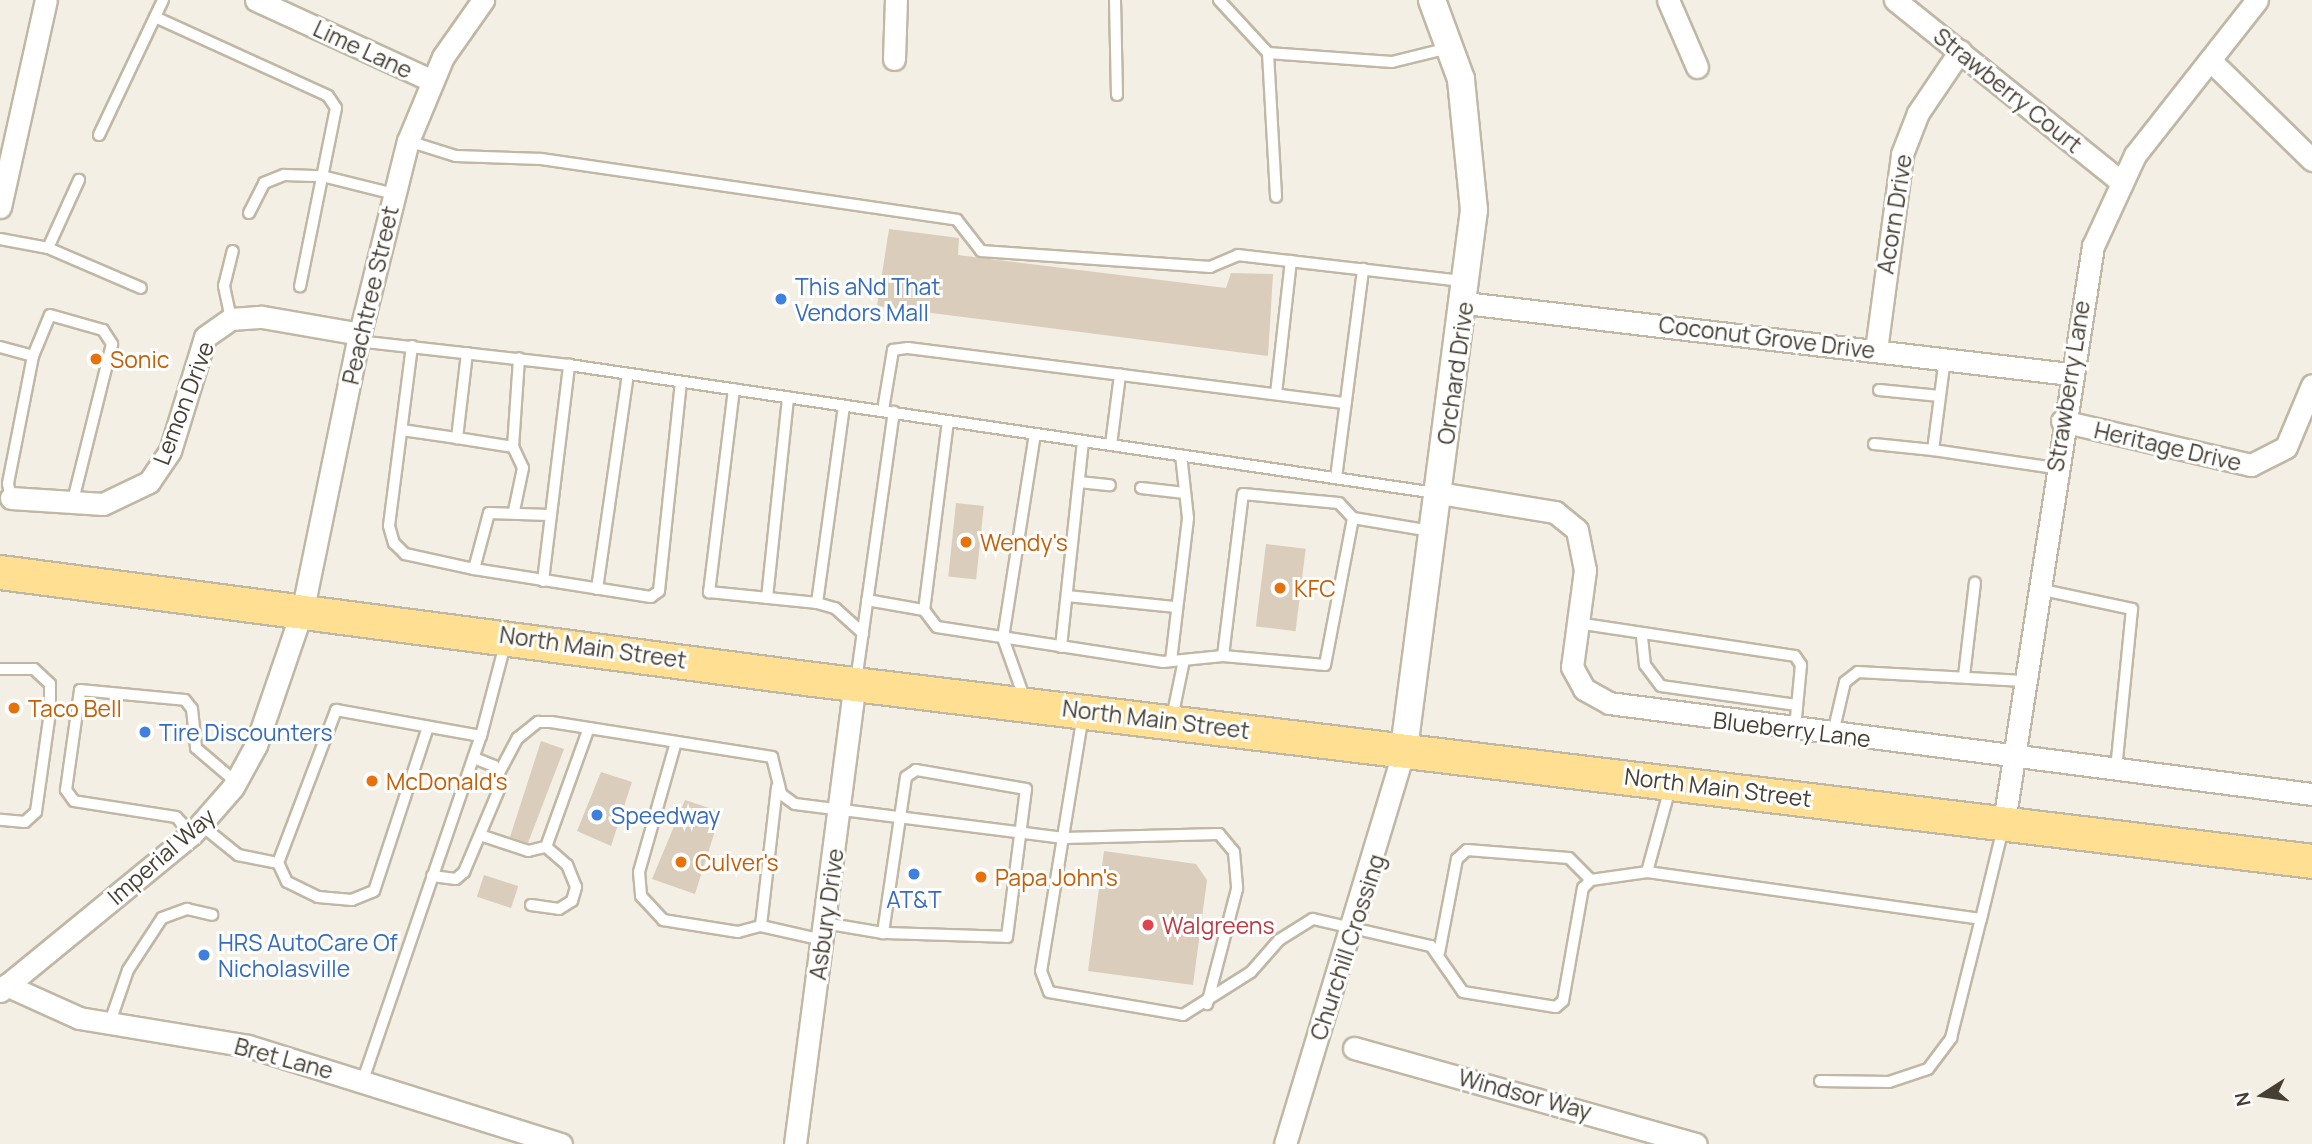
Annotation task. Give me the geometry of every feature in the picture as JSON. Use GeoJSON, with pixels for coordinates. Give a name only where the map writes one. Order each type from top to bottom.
{"type":"FeatureCollection","features":[{"type":"Feature","properties":{"kind":"main road","name":"North Main Street"},"geometry":{"type":"LineString","coordinates":[[0,572],[303,608],[855,684],[1171,720],[2312,861]]}},
{"type":"Feature","properties":{"kind":"street"},"geometry":{"type":"LineString","coordinates":[[0,207],[46,0]]}},
{"type":"Feature","properties":{"kind":"street","name":"Lime Lane"},"geometry":{"type":"LineString","coordinates":[[256,0],[431,80]]}},
{"type":"Feature","properties":{"kind":"street","name":"Peachtree Street"},"geometry":{"type":"LineString","coordinates":[[303,608],[359,338],[408,141],[431,80],[483,0]]}},
{"type":"Feature","properties":{"kind":"street"},"geometry":{"type":"LineString","coordinates":[[894,59],[896,0]]}},
{"type":"Feature","properties":{"kind":"street","name":"Orchard Drive"},"geometry":{"type":"LineString","coordinates":[[1404,749],[1467,292],[1472,156],[1451,47],[1432,0]]}},
{"type":"Feature","properties":{"kind":"street"},"geometry":{"type":"LineString","coordinates":[[1668,0],[1697,66]]}},
{"type":"Feature","properties":{"kind":"street","name":"Strawberry Court"},"geometry":{"type":"LineString","coordinates":[[1895,0],[2120,181]]}},
{"type":"Feature","properties":{"kind":"street","name":"Strawberry Lane"},"geometry":{"type":"LineString","coordinates":[[2004,822],[2069,374],[2093,246],[2120,181],[2210,60],[2247,3]]}},
{"type":"Feature","properties":{"kind":"street","name":"Acorn Drive"},"geometry":{"type":"LineString","coordinates":[[1876,350],[1902,154],[1918,113],[1960,51]]}},
{"type":"Feature","properties":{"kind":"street"},"geometry":{"type":"LineString","coordinates":[[2210,60],[2312,160]]}},
{"type":"Feature","properties":{"kind":"street","name":"Coconut Grove Drive"},"geometry":{"type":"LineString","coordinates":[[1467,292],[1876,350],[2069,374]]}},
{"type":"Feature","properties":{"kind":"street","name":"Lemon Drive"},"geometry":{"type":"LineString","coordinates":[[11,498],[72,505],[120,500],[155,475],[170,451],[201,346],[231,319],[262,317],[359,338]]}},
{"type":"Feature","properties":{"kind":"street","name":"Heritage Drive"},"geometry":{"type":"LineString","coordinates":[[2062,421],[2251,465],[2286,447],[2312,385]]}},
{"type":"Feature","properties":{"kind":"street","name":"Blueberry Lane"},"geometry":{"type":"LineString","coordinates":[[1439,493],[1540,509],[1567,520],[1585,555],[1572,667],[1595,697],[1624,708],[2312,794]]}},
{"type":"Feature","properties":{"kind":"street","name":"Imperial Way"},"geometry":{"type":"LineString","coordinates":[[3,988],[197,829],[236,782],[264,724],[283,651],[303,608]]}},
{"type":"Feature","properties":{"kind":"street","name":"Asbury Drive"},"geometry":{"type":"LineString","coordinates":[[795,1144],[855,684]]}},
{"type":"Feature","properties":{"kind":"street","name":"Churchill Crossing"},"geometry":{"type":"LineString","coordinates":[[1285,1144],[1353,930],[1404,749]]}},
{"type":"Feature","properties":{"kind":"street","name":"Bret Lane"},"geometry":{"type":"LineString","coordinates":[[3,988],[79,1018],[248,1046],[561,1144]]}},
{"type":"Feature","properties":{"kind":"street","name":"Windsor Way"},"geometry":{"type":"LineString","coordinates":[[1354,1048],[1696,1144]]}},
{"type":"Feature","properties":{"kind":"lane"},"geometry":{"type":"LineString","coordinates":[[99,135],[163,0]]}},
{"type":"Feature","properties":{"kind":"lane"},"geometry":{"type":"LineString","coordinates":[[1115,0],[1117,95]]}},
{"type":"Feature","properties":{"kind":"lane"},"geometry":{"type":"LineString","coordinates":[[1219,0],[1268,53],[1276,197]]}},
{"type":"Feature","properties":{"kind":"lane"},"geometry":{"type":"LineString","coordinates":[[155,17],[328,96],[336,108],[300,286]]}},
{"type":"Feature","properties":{"kind":"lane"},"geometry":{"type":"LineString","coordinates":[[1268,53],[1392,62],[1451,47]]}},
{"type":"Feature","properties":{"kind":"lane"},"geometry":{"type":"LineString","coordinates":[[408,141],[456,156],[541,159],[957,220],[981,251],[1210,267],[1238,255],[1363,269],[1467,292]]}},
{"type":"Feature","properties":{"kind":"lane"},"geometry":{"type":"LineString","coordinates":[[249,213],[264,183],[284,175],[322,176],[394,194]]}},
{"type":"Feature","properties":{"kind":"lane"},"geometry":{"type":"LineString","coordinates":[[48,247],[79,180]]}},
{"type":"Feature","properties":{"kind":"lane"},"geometry":{"type":"LineString","coordinates":[[0,239],[48,247],[141,288]]}},
{"type":"Feature","properties":{"kind":"lane"},"geometry":{"type":"LineString","coordinates":[[231,319],[224,286],[233,251]]}},
{"type":"Feature","properties":{"kind":"lane"},"geometry":{"type":"LineString","coordinates":[[1276,394],[1291,261]]}},
{"type":"Feature","properties":{"kind":"lane"},"geometry":{"type":"LineString","coordinates":[[1336,478],[1363,269]]}},
{"type":"Feature","properties":{"kind":"lane"},"geometry":{"type":"LineString","coordinates":[[11,498],[33,356],[50,315],[103,330],[112,344],[72,505]]}},
{"type":"Feature","properties":{"kind":"lane"},"geometry":{"type":"LineString","coordinates":[[359,338],[569,365],[1439,493]]}},
{"type":"Feature","properties":{"kind":"lane"},"geometry":{"type":"LineString","coordinates":[[412,346],[389,526],[394,543],[405,554],[474,569],[651,597],[659,591],[681,382]]}},
{"type":"Feature","properties":{"kind":"lane"},"geometry":{"type":"LineString","coordinates":[[0,347],[33,356]]}},
{"type":"Feature","properties":{"kind":"lane"},"geometry":{"type":"LineString","coordinates":[[855,684],[867,600],[893,350],[1346,403]]}},
{"type":"Feature","properties":{"kind":"lane"},"geometry":{"type":"LineString","coordinates":[[457,438],[467,353]]}},
{"type":"Feature","properties":{"kind":"lane"},"geometry":{"type":"LineString","coordinates":[[514,511],[523,468],[513,446],[520,358]]}},
{"type":"Feature","properties":{"kind":"lane"},"geometry":{"type":"LineString","coordinates":[[1933,450],[1945,358]]}},
{"type":"Feature","properties":{"kind":"lane"},"geometry":{"type":"LineString","coordinates":[[543,581],[569,365]]}},
{"type":"Feature","properties":{"kind":"lane"},"geometry":{"type":"LineString","coordinates":[[597,589],[628,374]]}},
{"type":"Feature","properties":{"kind":"lane"},"geometry":{"type":"LineString","coordinates":[[1111,445],[1120,375]]}},
{"type":"Feature","properties":{"kind":"lane"},"geometry":{"type":"LineString","coordinates":[[734,389],[709,592],[817,603],[835,608],[863,633]]}},
{"type":"Feature","properties":{"kind":"lane"},"geometry":{"type":"LineString","coordinates":[[1879,390],[1940,396]]}},
{"type":"Feature","properties":{"kind":"lane"},"geometry":{"type":"LineString","coordinates":[[767,598],[789,397]]}},
{"type":"Feature","properties":{"kind":"lane"},"geometry":{"type":"LineString","coordinates":[[817,603],[844,406]]}},
{"type":"Feature","properties":{"kind":"lane"},"geometry":{"type":"LineString","coordinates":[[924,610],[948,421]]}},
{"type":"Feature","properties":{"kind":"lane"},"geometry":{"type":"LineString","coordinates":[[402,430],[513,446]]}},
{"type":"Feature","properties":{"kind":"lane"},"geometry":{"type":"LineString","coordinates":[[1027,703],[1003,638],[1035,434]]}},
{"type":"Feature","properties":{"kind":"lane"},"geometry":{"type":"LineString","coordinates":[[1061,647],[1083,441]]}},
{"type":"Feature","properties":{"kind":"lane"},"geometry":{"type":"LineString","coordinates":[[1874,444],[2055,468]]}},
{"type":"Feature","properties":{"kind":"lane"},"geometry":{"type":"LineString","coordinates":[[1171,661],[1175,607],[1188,518],[1181,455]]}},
{"type":"Feature","properties":{"kind":"lane"},"geometry":{"type":"LineString","coordinates":[[1079,482],[1110,485]]}},
{"type":"Feature","properties":{"kind":"lane"},"geometry":{"type":"LineString","coordinates":[[1141,488],[1185,493]]}},
{"type":"Feature","properties":{"kind":"lane"},"geometry":{"type":"LineString","coordinates":[[1223,656],[1243,494],[1339,503],[1353,517],[1434,532]]}},
{"type":"Feature","properties":{"kind":"lane"},"geometry":{"type":"LineString","coordinates":[[474,569],[485,518],[514,511],[549,515]]}},
{"type":"Feature","properties":{"kind":"lane"},"geometry":{"type":"LineString","coordinates":[[867,600],[924,610],[937,627],[1061,647],[1171,661],[1223,656],[1325,665],[1353,517]]}},
{"type":"Feature","properties":{"kind":"lane"},"geometry":{"type":"LineString","coordinates":[[1964,676],[1975,583]]}},
{"type":"Feature","properties":{"kind":"lane"},"geometry":{"type":"LineString","coordinates":[[2038,589],[2132,609],[2116,768]]}},
{"type":"Feature","properties":{"kind":"lane"},"geometry":{"type":"LineString","coordinates":[[1067,596],[1175,607]]}},
{"type":"Feature","properties":{"kind":"lane"},"geometry":{"type":"LineString","coordinates":[[1577,623],[1642,637],[1795,656],[1801,665],[1795,728]]}},
{"type":"Feature","properties":{"kind":"lane"},"geometry":{"type":"LineString","coordinates":[[363,1080],[474,758],[507,635]]}},
{"type":"Feature","properties":{"kind":"lane"},"geometry":{"type":"LineString","coordinates":[[1642,637],[1645,665],[1661,686],[1797,705]]}},
{"type":"Feature","properties":{"kind":"lane"},"geometry":{"type":"LineString","coordinates":[[1171,720],[1184,660]]}},
{"type":"Feature","properties":{"kind":"lane"},"geometry":{"type":"LineString","coordinates":[[0,669],[34,669],[50,684],[50,712],[36,813],[25,822],[0,820]]}},
{"type":"Feature","properties":{"kind":"lane"},"geometry":{"type":"LineString","coordinates":[[1833,733],[1846,682],[1858,672],[2024,681]]}},
{"type":"Feature","properties":{"kind":"lane"},"geometry":{"type":"LineString","coordinates":[[236,782],[196,748],[192,709],[185,700],[80,690],[65,790],[74,801],[176,817],[238,855],[278,863]]}},
{"type":"Feature","properties":{"kind":"lane"},"geometry":{"type":"LineString","coordinates":[[427,730],[374,891],[352,900],[318,897],[287,883],[278,863],[336,710],[427,730],[481,736]]}},
{"type":"Feature","properties":{"kind":"lane"},"geometry":{"type":"LineString","coordinates":[[1084,710],[1041,971],[1049,992],[1183,1015],[1207,1004],[1312,919],[1439,953]]}},
{"type":"Feature","properties":{"kind":"lane"},"geometry":{"type":"LineString","coordinates":[[432,876],[459,878],[500,787],[499,773],[518,738],[538,723],[587,733],[676,742],[772,757],[778,786],[761,926]]}},
{"type":"Feature","properties":{"kind":"lane"},"geometry":{"type":"LineString","coordinates":[[546,847],[587,733]]}},
{"type":"Feature","properties":{"kind":"lane"},"geometry":{"type":"LineString","coordinates":[[676,742],[639,872],[641,897],[663,920],[738,933],[761,926],[823,932],[1007,937],[1026,789],[1015,783],[916,770],[906,777],[883,933]]}},
{"type":"Feature","properties":{"kind":"lane"},"geometry":{"type":"LineString","coordinates":[[474,758],[499,773]]}},
{"type":"Feature","properties":{"kind":"lane"},"geometry":{"type":"LineString","coordinates":[[1647,872],[1672,782]]}},
{"type":"Feature","properties":{"kind":"lane"},"geometry":{"type":"LineString","coordinates":[[778,786],[795,804],[1064,838],[1220,834],[1234,852],[1237,889],[1207,1004]]}},
{"type":"Feature","properties":{"kind":"lane"},"geometry":{"type":"LineString","coordinates":[[1820,1081],[1889,1082],[1928,1069],[1951,1038],[2004,822]]}},
{"type":"Feature","properties":{"kind":"lane"},"geometry":{"type":"LineString","coordinates":[[480,835],[528,851],[546,847]]}},
{"type":"Feature","properties":{"kind":"lane"},"geometry":{"type":"LineString","coordinates":[[531,905],[559,909],[572,901],[576,887],[567,865],[546,847]]}},
{"type":"Feature","properties":{"kind":"lane"},"geometry":{"type":"LineString","coordinates":[[1591,880],[1569,858],[1467,850],[1457,859],[1439,953],[1463,992],[1556,1007],[1563,1001],[1583,888],[1591,880],[1647,872],[1981,919]]}},
{"type":"Feature","properties":{"kind":"lane"},"geometry":{"type":"LineString","coordinates":[[109,1025],[128,970],[162,918],[187,909],[212,915]]}},
{"type":"Feature","properties":{"kind":"building"},"geometry":{"type":"Polygon","coordinates":[[[889,229],[959,238],[958,255],[1226,288],[1231,273],[1273,274],[1268,356],[877,306],[889,229]]]}},
{"type":"Feature","properties":{"kind":"building","name":"Wendy's"},"geometry":{"type":"Polygon","coordinates":[[[956,503],[984,506],[976,580],[948,577],[956,503]]]}},
{"type":"Feature","properties":{"kind":"building","name":"KFC"},"geometry":{"type":"Polygon","coordinates":[[[1266,544],[1306,549],[1296,631],[1256,626],[1266,544]]]}},
{"type":"Feature","properties":{"kind":"building"},"geometry":{"type":"Polygon","coordinates":[[[541,741],[564,749],[528,843],[510,837],[541,741]]]}},
{"type":"Feature","properties":{"kind":"building"},"geometry":{"type":"Polygon","coordinates":[[[601,772],[632,782],[611,846],[577,831],[601,772]]]}},
{"type":"Feature","properties":{"kind":"building","name":"Culver's"},"geometry":{"type":"Polygon","coordinates":[[[685,800],[721,812],[695,894],[652,879],[685,800]]]}},
{"type":"Feature","properties":{"kind":"building","name":"Walgreens"},"geometry":{"type":"Polygon","coordinates":[[[1104,851],[1196,864],[1207,880],[1193,985],[1088,971],[1104,851]]]}},
{"type":"Feature","properties":{"kind":"building"},"geometry":{"type":"Polygon","coordinates":[[[484,875],[518,886],[511,908],[477,897],[484,875]]]}},
{"type":"Feature","properties":{"kind":"place","name":"This aNd That Vendors Mall"},"geometry":{"type":"Point","coordinates":[781,299]}},
{"type":"Feature","properties":{"kind":"place","name":"Sonic"},"geometry":{"type":"Point","coordinates":[96,359]}},
{"type":"Feature","properties":{"kind":"place","name":"Wendy's"},"geometry":{"type":"Point","coordinates":[966,542]}},
{"type":"Feature","properties":{"kind":"place","name":"KFC"},"geometry":{"type":"Point","coordinates":[1280,588]}},
{"type":"Feature","properties":{"kind":"place","name":"Taco Bell"},"geometry":{"type":"Point","coordinates":[14,708]}},
{"type":"Feature","properties":{"kind":"place","name":"Tire Discounters"},"geometry":{"type":"Point","coordinates":[145,732]}},
{"type":"Feature","properties":{"kind":"place","name":"McDonald's"},"geometry":{"type":"Point","coordinates":[372,781]}},
{"type":"Feature","properties":{"kind":"place","name":"Speedway"},"geometry":{"type":"Point","coordinates":[597,815]}},
{"type":"Feature","properties":{"kind":"place","name":"Culver's"},"geometry":{"type":"Point","coordinates":[681,862]}},
{"type":"Feature","properties":{"kind":"place","name":"AT&T"},"geometry":{"type":"Point","coordinates":[914,874]}},
{"type":"Feature","properties":{"kind":"place","name":"Papa John's"},"geometry":{"type":"Point","coordinates":[981,877]}},
{"type":"Feature","properties":{"kind":"place","name":"Walgreens"},"geometry":{"type":"Point","coordinates":[1148,925]}},
{"type":"Feature","properties":{"kind":"place","name":"HRS AutoCare Of Nicholasville"},"geometry":{"type":"Point","coordinates":[204,955]}}]}
